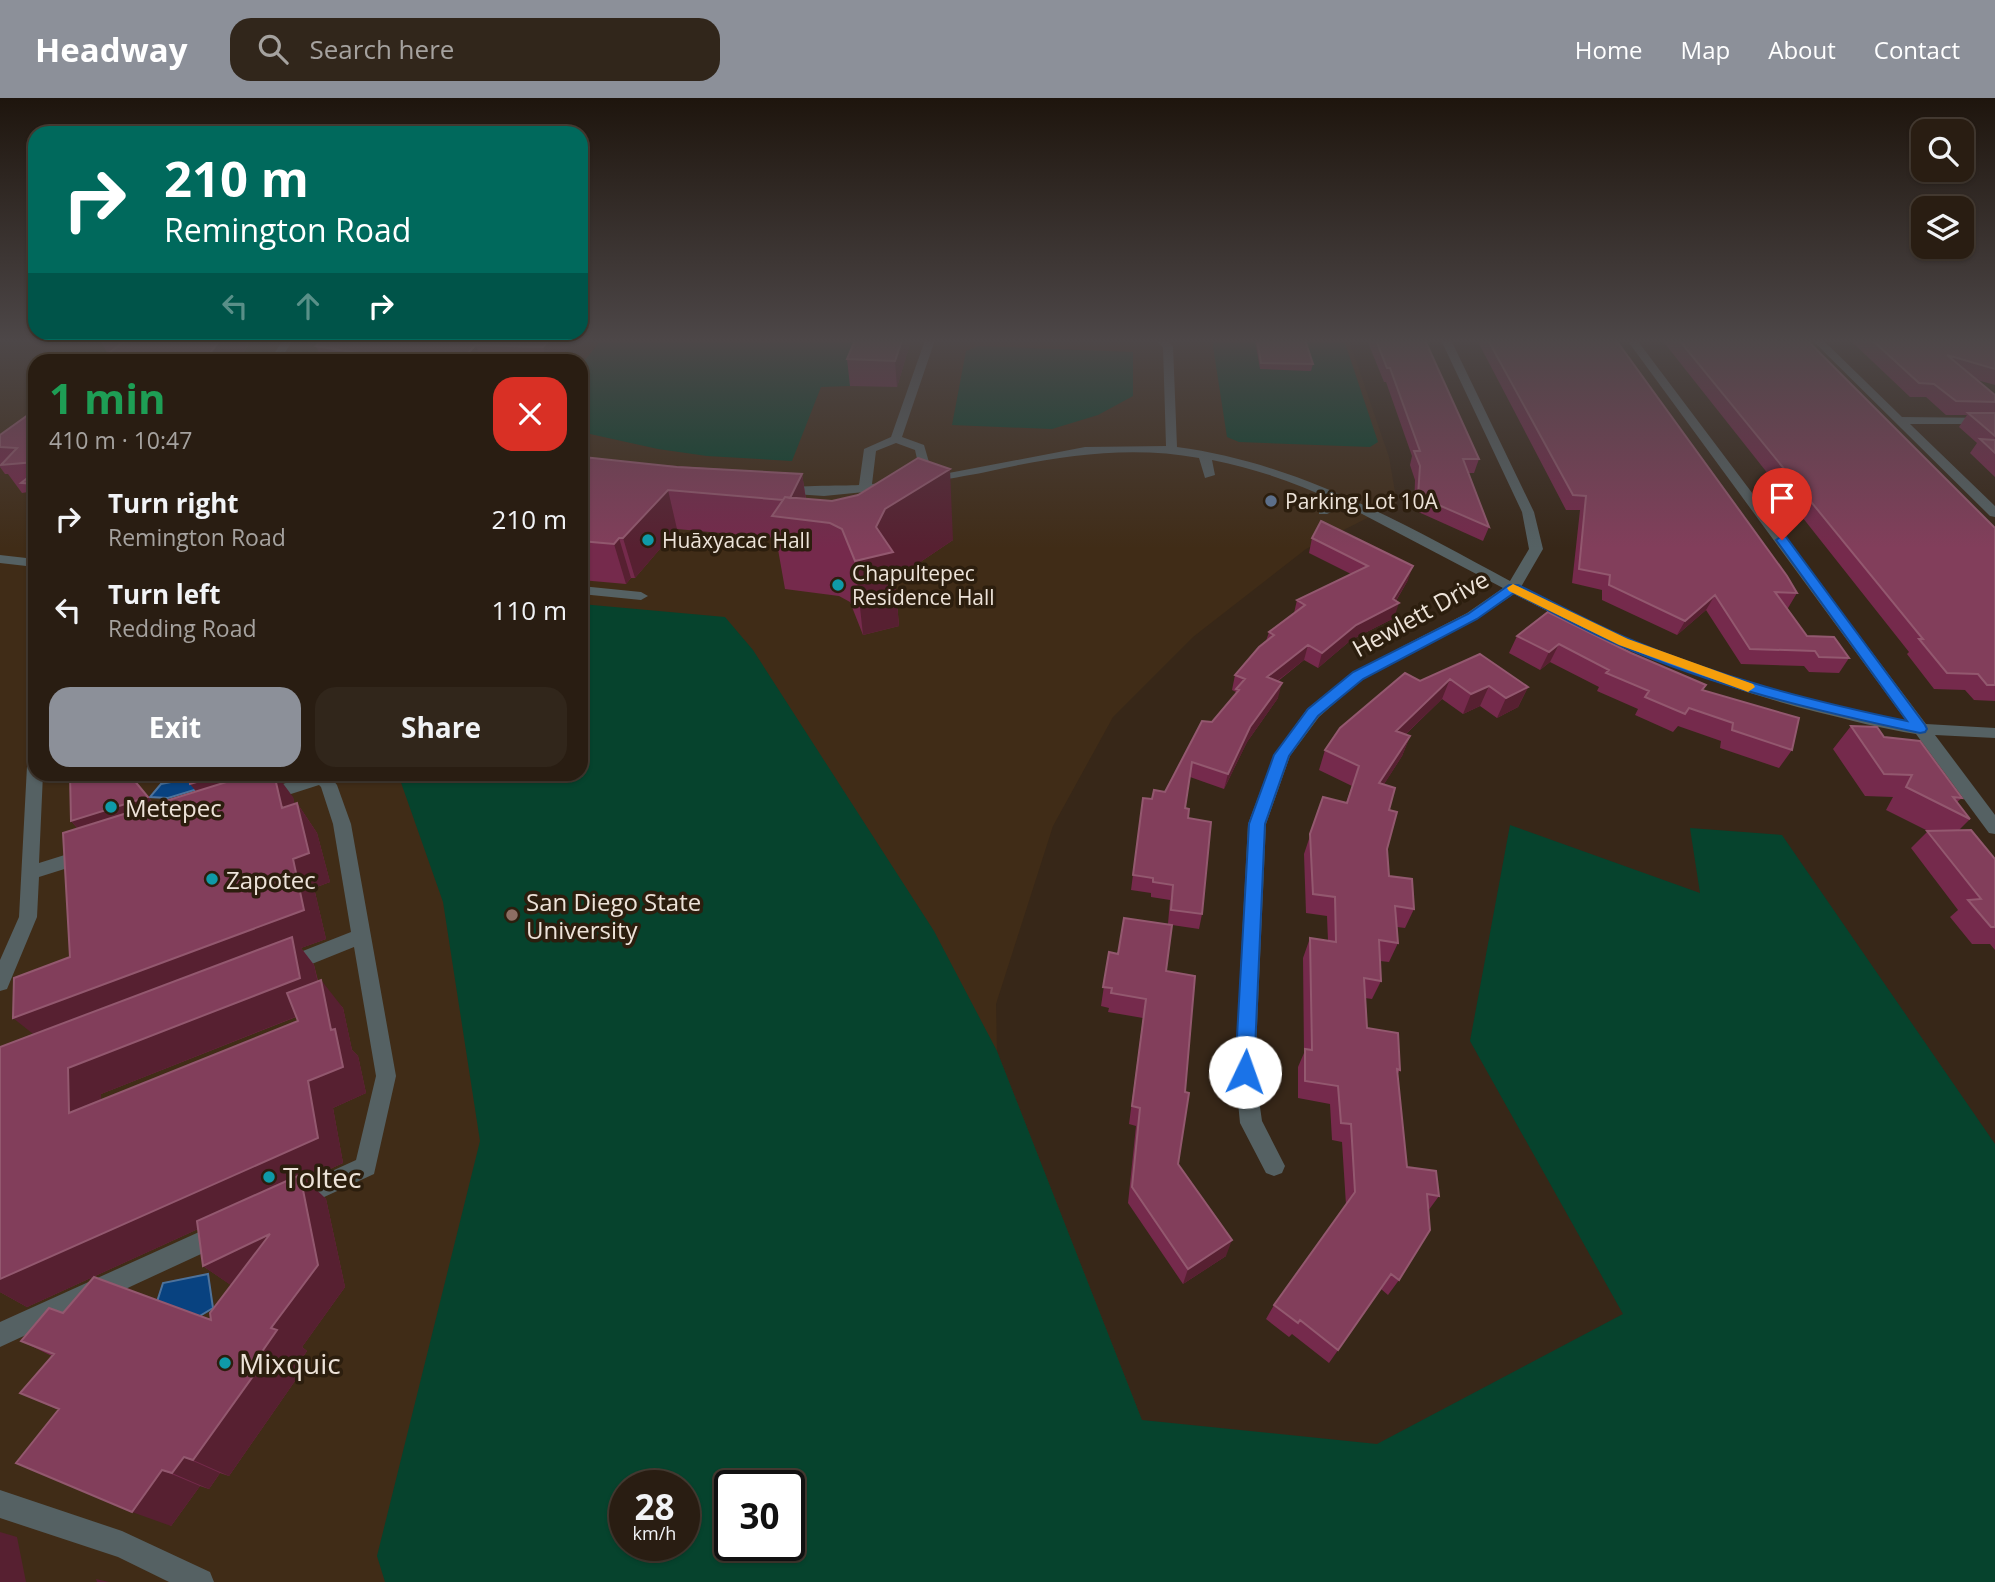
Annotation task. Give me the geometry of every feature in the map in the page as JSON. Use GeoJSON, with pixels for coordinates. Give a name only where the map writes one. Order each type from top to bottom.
{"type":"FeatureCollection","features":[{"type":"Feature","properties":{"kind":"street"},"geometry":{"type":"LineString","coordinates":[[896,439],[906,409]]}},
{"type":"Feature","properties":{"kind":"street"},"geometry":{"type":"LineString","coordinates":[[1171,409],[1171,450]]}},
{"type":"Feature","properties":{"kind":"street","name":"Hewlett Drive"},"geometry":{"type":"LineString","coordinates":[[1274,1166],[1251,1123],[1245,1072],[1257,824],[1282,755],[1313,713],[1358,676],[1472,616],[1513,588],[1536,549],[1528,512],[1479,409]]}},
{"type":"Feature","properties":{"kind":"street"},"geometry":{"type":"LineString","coordinates":[[1683,409],[1995,828]]}},
{"type":"Feature","properties":{"kind":"street"},"geometry":{"type":"LineString","coordinates":[[1888,409],[1995,513]]}},
{"type":"Feature","properties":{"kind":"street"},"geometry":{"type":"LineString","coordinates":[[1899,420],[1995,421]]}},
{"type":"Feature","properties":{"kind":"street"},"geometry":{"type":"LineString","coordinates":[[865,490],[870,449],[896,439],[920,448],[916,483]]}},
{"type":"Feature","properties":{"kind":"street"},"geometry":{"type":"LineString","coordinates":[[766,488],[824,492],[865,490],[916,483],[1059,453],[1122,448],[1171,450],[1205,456],[1274,471],[1346,500],[1513,588],[1623,642],[1713,676],[1814,706],[1920,729],[1995,733]]}},
{"type":"Feature","properties":{"kind":"street"},"geometry":{"type":"LineString","coordinates":[[1205,456],[1209,475]]}},
{"type":"Feature","properties":{"kind":"street"},"geometry":{"type":"LineString","coordinates":[[1323,511],[1346,500]]}},
{"type":"Feature","properties":{"kind":"street"},"geometry":{"type":"LineString","coordinates":[[0,559],[28,563]]}},
{"type":"Feature","properties":{"kind":"street"},"geometry":{"type":"LineString","coordinates":[[588,591],[641,596]]}},
{"type":"Feature","properties":{"kind":"street"},"geometry":{"type":"LineString","coordinates":[[0,983],[28,917],[34,781]]}},
{"type":"Feature","properties":{"kind":"street"},"geometry":{"type":"LineString","coordinates":[[243,804],[307,781]]}},
{"type":"Feature","properties":{"kind":"street"},"geometry":{"type":"LineString","coordinates":[[278,1207],[366,1167],[386,1076],[342,824],[325,781]]}},
{"type":"Feature","properties":{"kind":"street"},"geometry":{"type":"LineString","coordinates":[[30,873],[110,847]]}},
{"type":"Feature","properties":{"kind":"street"},"geometry":{"type":"LineString","coordinates":[[268,973],[362,936]]}},
{"type":"Feature","properties":{"kind":"street"},"geometry":{"type":"LineString","coordinates":[[0,1335],[240,1225]]}},
{"type":"Feature","properties":{"kind":"street"},"geometry":{"type":"LineString","coordinates":[[0,1504],[122,1545],[200,1582]]}},
{"type":"Feature","properties":{"kind":"shaded area","name":"San Diego State University"},"geometry":{"type":"Polygon","coordinates":[[[0,409],[28,409],[28,781],[588,781],[588,409],[1373,409],[1389,457],[1397,503],[1306,549],[1193,637],[1113,717],[1053,826],[996,1004],[997,1051],[1142,1420],[1131,1582],[0,1582],[0,409]]]}},
{"type":"Feature","properties":{"kind":"green space"},"geometry":{"type":"Polygon","coordinates":[[[588,409],[812,409],[792,461],[707,456],[658,449],[588,434],[588,409]]]}},
{"type":"Feature","properties":{"kind":"green space"},"geometry":{"type":"Polygon","coordinates":[[[955,409],[1109,409],[1052,429],[952,425],[955,409]]]}},
{"type":"Feature","properties":{"kind":"green space"},"geometry":{"type":"Polygon","coordinates":[[[1223,409],[1367,409],[1378,442],[1370,447],[1239,442],[1227,437],[1223,409]]]}},
{"type":"Feature","properties":{"kind":"green space"},"geometry":{"type":"Polygon","coordinates":[[[588,605],[725,617],[753,650],[934,931],[997,1051],[1142,1420],[1377,1444],[1623,1314],[1470,1041],[1510,825],[1700,893],[1690,828],[1782,835],[1995,1144],[1995,1582],[385,1582],[377,1556],[480,1141],[443,902],[400,781],[588,781],[588,605]]]}},
{"type":"Feature","properties":{"kind":"water"},"geometry":{"type":"Polygon","coordinates":[[[201,781],[201,788],[168,798],[150,797],[161,784],[201,781]]]}},
{"type":"Feature","properties":{"kind":"water"},"geometry":{"type":"Polygon","coordinates":[[[208,1274],[213,1308],[198,1317],[155,1308],[163,1283],[208,1274]]]}},
{"type":"Feature","properties":{"kind":"building"},"geometry":{"type":"Polygon","coordinates":[[[1405,409],[1456,409],[1479,459],[1463,459],[1489,527],[1418,496],[1420,466],[1414,451],[1420,451],[1405,409]]]}},
{"type":"Feature","properties":{"kind":"building"},"geometry":{"type":"Polygon","coordinates":[[[1526,409],[1666,409],[1787,576],[1797,593],[1775,592],[1807,636],[1834,637],[1849,658],[1819,657],[1815,651],[1750,649],[1715,595],[1685,621],[1609,585],[1610,575],[1579,569],[1586,496],[1573,495],[1526,409]]]}},
{"type":"Feature","properties":{"kind":"building"},"geometry":{"type":"Polygon","coordinates":[[[1736,409],[1876,409],[1995,528],[1995,685],[1987,685],[1978,674],[1947,673],[1919,639],[1923,639],[1736,409]]]}},
{"type":"Feature","properties":{"kind":"building"},"geometry":{"type":"Polygon","coordinates":[[[1968,413],[1995,413],[1995,436],[1968,413]]]}},
{"type":"Feature","properties":{"kind":"building"},"geometry":{"type":"Polygon","coordinates":[[[28,415],[28,463],[1,465],[17,448],[0,447],[0,435],[28,415]]]}},
{"type":"Feature","properties":{"kind":"building"},"geometry":{"type":"Polygon","coordinates":[[[1980,439],[1995,440],[1995,453],[1980,439]]]}},
{"type":"Feature","properties":{"kind":"building"},"geometry":{"type":"Polygon","coordinates":[[[588,458],[677,467],[802,474],[790,498],[785,497],[783,500],[668,490],[623,538],[619,538],[614,544],[588,542],[588,458]]]}},
{"type":"Feature","properties":{"kind":"building"},"geometry":{"type":"Polygon","coordinates":[[[918,458],[950,469],[885,509],[876,527],[893,552],[855,561],[842,529],[830,523],[772,516],[785,497],[832,501],[858,495],[918,458]]]}},
{"type":"Feature","properties":{"kind":"building"},"geometry":{"type":"Polygon","coordinates":[[[1321,521],[1413,566],[1393,599],[1399,603],[1356,625],[1322,653],[1308,645],[1267,677],[1282,683],[1250,727],[1228,774],[1192,762],[1185,808],[1189,809],[1188,818],[1211,822],[1202,914],[1171,910],[1173,885],[1133,875],[1143,798],[1152,799],[1154,790],[1165,792],[1202,721],[1212,722],[1239,690],[1236,689],[1245,679],[1235,675],[1259,647],[1274,635],[1269,632],[1305,605],[1297,600],[1368,566],[1312,538],[1321,521]]]}},
{"type":"Feature","properties":{"kind":"building"},"geometry":{"type":"Polygon","coordinates":[[[1548,612],[1631,653],[1706,685],[1702,690],[1799,718],[1792,750],[1732,730],[1733,723],[1689,708],[1685,714],[1645,697],[1649,691],[1606,673],[1609,670],[1559,644],[1549,652],[1517,636],[1548,612]]]}},
{"type":"Feature","properties":{"kind":"building"},"geometry":{"type":"Polygon","coordinates":[[[1480,654],[1528,687],[1506,698],[1489,686],[1471,694],[1450,679],[1396,731],[1410,736],[1379,783],[1395,788],[1389,810],[1397,812],[1387,849],[1389,876],[1412,879],[1414,909],[1395,906],[1398,943],[1379,940],[1381,981],[1364,978],[1367,1028],[1398,1033],[1400,1070],[1397,1069],[1407,1167],[1436,1171],[1439,1196],[1427,1194],[1430,1230],[1399,1280],[1391,1274],[1338,1350],[1300,1320],[1298,1323],[1274,1305],[1355,1192],[1351,1124],[1341,1123],[1338,1086],[1305,1081],[1305,1049],[1312,1050],[1310,938],[1336,942],[1335,897],[1313,894],[1310,834],[1323,797],[1347,803],[1359,766],[1325,750],[1340,728],[1405,673],[1420,681],[1480,654]]]}},
{"type":"Feature","properties":{"kind":"building"},"geometry":{"type":"Polygon","coordinates":[[[1851,726],[1877,727],[1884,737],[1920,741],[1962,798],[1953,797],[1970,819],[1906,787],[1912,775],[1884,774],[1851,726]]]}},
{"type":"Feature","properties":{"kind":"building"},"geometry":{"type":"Polygon","coordinates":[[[70,781],[135,781],[148,797],[71,821],[70,781]]]}},
{"type":"Feature","properties":{"kind":"building"},"geometry":{"type":"Polygon","coordinates":[[[230,781],[276,781],[282,808],[297,803],[309,853],[293,859],[304,910],[13,1018],[14,978],[70,957],[63,833],[230,781]]]}},
{"type":"Feature","properties":{"kind":"building"},"geometry":{"type":"Polygon","coordinates":[[[1971,830],[1995,859],[1995,927],[1991,927],[1968,900],[1981,899],[1927,831],[1971,830]]]}},
{"type":"Feature","properties":{"kind":"building"},"geometry":{"type":"Polygon","coordinates":[[[1124,918],[1172,925],[1166,971],[1195,976],[1185,1092],[1189,1093],[1178,1164],[1232,1240],[1188,1269],[1132,1187],[1140,1108],[1132,1106],[1146,999],[1111,993],[1112,988],[1103,987],[1109,952],[1118,954],[1124,918]]]}},
{"type":"Feature","properties":{"kind":"building"},"geometry":{"type":"Polygon","coordinates":[[[292,937],[300,978],[68,1068],[69,1113],[298,1021],[287,993],[321,980],[331,1030],[335,1029],[343,1067],[308,1081],[318,1138],[0,1279],[0,1047],[292,937]]]}},
{"type":"Feature","properties":{"kind":"building","name":"Mixquic"},"geometry":{"type":"Polygon","coordinates":[[[300,1175],[318,1265],[271,1328],[277,1330],[259,1356],[266,1358],[193,1460],[184,1457],[172,1473],[162,1470],[132,1512],[16,1463],[59,1409],[20,1393],[54,1354],[21,1341],[49,1308],[63,1313],[94,1277],[211,1320],[210,1313],[270,1234],[203,1266],[197,1221],[300,1175]]]}},
{"type":"Feature","properties":{"kind":"slow traffic"},"geometry":{"type":"LineString","coordinates":[[1513,588],[1623,642],[1748,687]]}},
{"type":"Feature","properties":{"kind":"place","name":"Parking Lot 10A"},"geometry":{"type":"Point","coordinates":[1271,501]}},
{"type":"Feature","properties":{"kind":"place","name":"Huāxyacac Hall"},"geometry":{"type":"Point","coordinates":[648,540]}},
{"type":"Feature","properties":{"kind":"place","name":"Chapultepec Residence Hall"},"geometry":{"type":"Point","coordinates":[838,585]}},
{"type":"Feature","properties":{"kind":"place","name":"Metepec"},"geometry":{"type":"Point","coordinates":[111,807]}},
{"type":"Feature","properties":{"kind":"place","name":"Zapotec"},"geometry":{"type":"Point","coordinates":[212,879]}},
{"type":"Feature","properties":{"kind":"place","name":"San Diego State University"},"geometry":{"type":"Point","coordinates":[512,915]}},
{"type":"Feature","properties":{"kind":"place","name":"Toltec"},"geometry":{"type":"Point","coordinates":[269,1177]}},
{"type":"Feature","properties":{"kind":"place","name":"Mixquic"},"geometry":{"type":"Point","coordinates":[225,1363]}},
{"type":"Feature","properties":{"kind":"route"},"geometry":{"type":"LineString","coordinates":[[1245,1072],[1257,824],[1282,755],[1313,713],[1358,676],[1472,616],[1513,588],[1623,642],[1713,676],[1814,706],[1920,729],[1782,540]]}}]}
